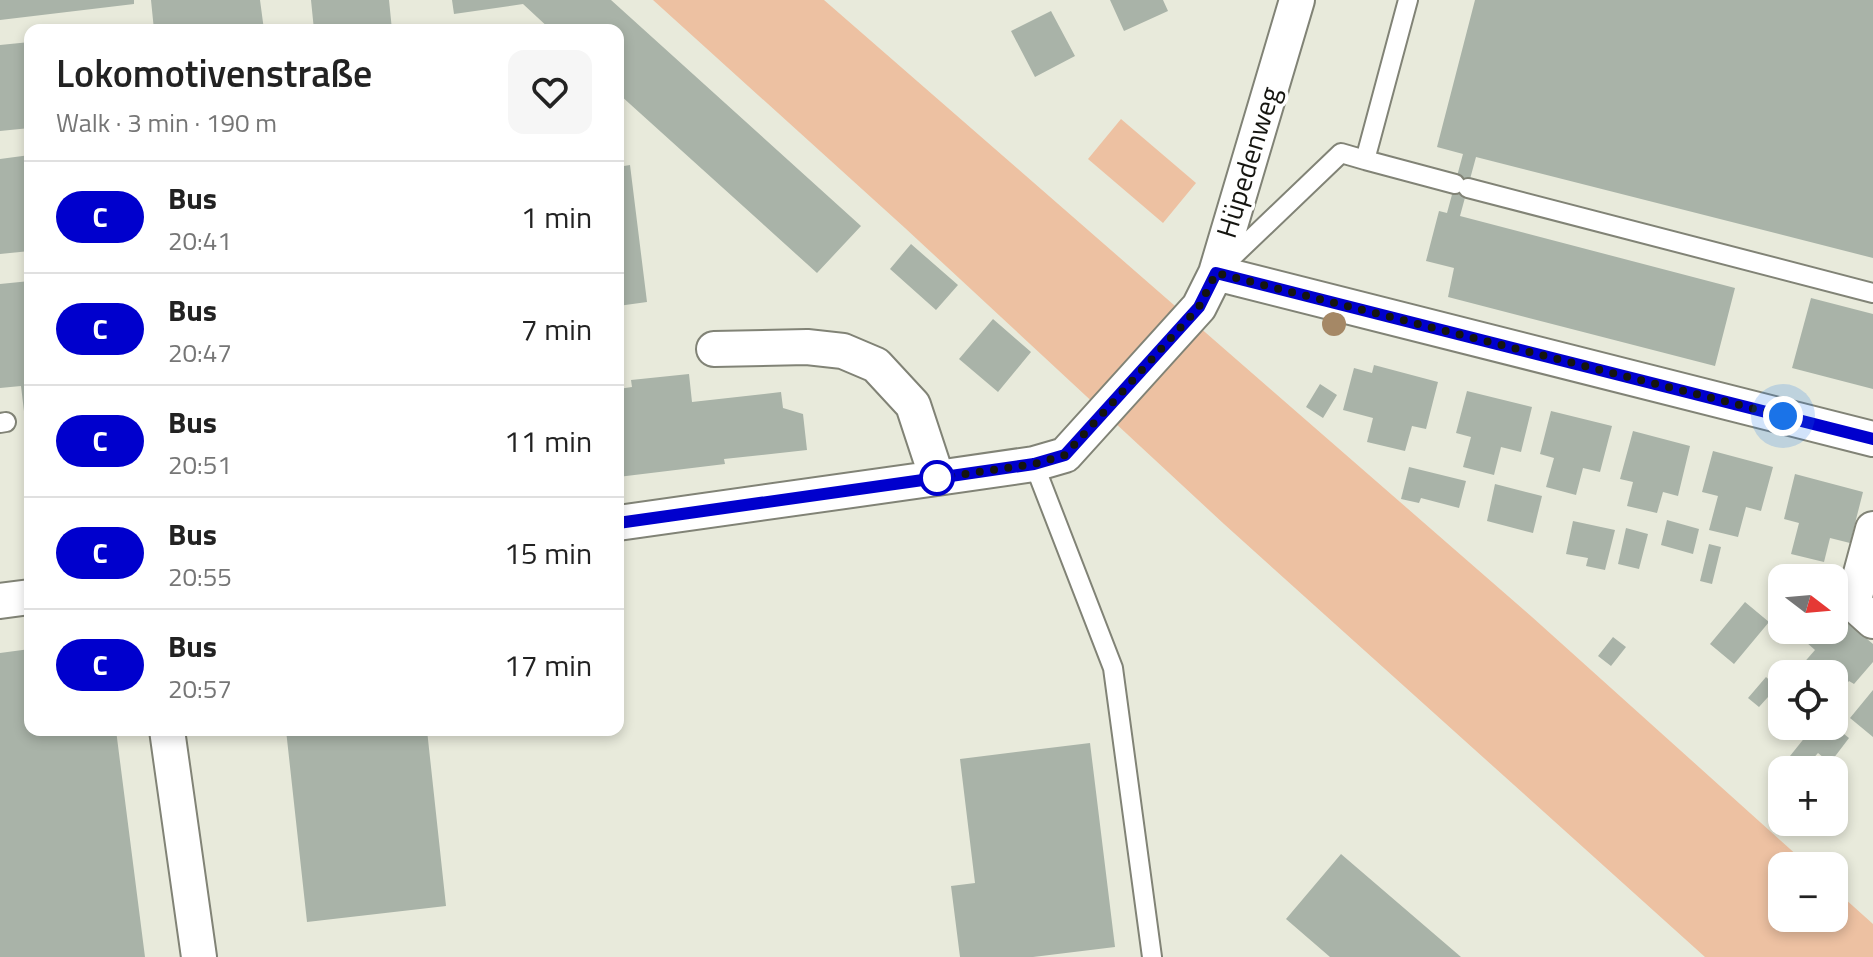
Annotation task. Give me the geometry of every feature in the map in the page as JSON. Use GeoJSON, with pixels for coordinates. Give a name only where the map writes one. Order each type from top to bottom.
{"type":"FeatureCollection","features":[{"type":"Feature","properties":{"kind":"street","name":"Hüpedenweg"},"geometry":{"type":"LineString","coordinates":[[1297,0],[1216,273],[1873,439]]}},
{"type":"Feature","properties":{"kind":"street"},"geometry":{"type":"LineString","coordinates":[[624,522],[1034,464],[1065,455],[1199,307],[1216,273]]}},
{"type":"Feature","properties":{"kind":"street"},"geometry":{"type":"LineString","coordinates":[[714,349],[807,347],[843,351],[876,365],[913,405],[937,478]]}},
{"type":"Feature","properties":{"kind":"street"},"geometry":{"type":"LineString","coordinates":[[1873,529],[1853,603],[1873,621]]}},
{"type":"Feature","properties":{"kind":"street"},"geometry":{"type":"LineString","coordinates":[[0,601],[24,598]]}},
{"type":"Feature","properties":{"kind":"street"},"geometry":{"type":"LineString","coordinates":[[168,736],[199,957]]}},
{"type":"Feature","properties":{"kind":"lane"},"geometry":{"type":"LineString","coordinates":[[1365,160],[1408,0]]}},
{"type":"Feature","properties":{"kind":"lane"},"geometry":{"type":"LineString","coordinates":[[1216,273],[1341,153],[1873,293]]}},
{"type":"Feature","properties":{"kind":"lane"},"geometry":{"type":"LineString","coordinates":[[1034,464],[1113,668],[1152,957]]}},
{"type":"Feature","properties":{"kind":"shaded area"},"geometry":{"type":"Polygon","coordinates":[[[653,0],[824,0],[1532,617],[1768,829],[1768,836],[1776,836],[1793,852],[1768,852],[1768,932],[1848,932],[1848,902],[1873,924],[1873,957],[1705,957],[1224,524],[905,228],[653,0]]]}},
{"type":"Feature","properties":{"kind":"shaded area"},"geometry":{"type":"Polygon","coordinates":[[[1121,119],[1196,183],[1163,223],[1088,159],[1121,119]]]}},
{"type":"Feature","properties":{"kind":"building"},"geometry":{"type":"Polygon","coordinates":[[[0,0],[134,0],[134,4],[0,20],[0,0]]]}},
{"type":"Feature","properties":{"kind":"building"},"geometry":{"type":"Polygon","coordinates":[[[151,0],[260,0],[263,24],[153,24],[151,0]]]}},
{"type":"Feature","properties":{"kind":"building"},"geometry":{"type":"Polygon","coordinates":[[[311,0],[389,0],[391,24],[313,24],[311,0]]]}},
{"type":"Feature","properties":{"kind":"building"},"geometry":{"type":"Polygon","coordinates":[[[452,0],[611,0],[861,226],[817,273],[624,99],[624,24],[545,24],[523,4],[454,14],[452,0]]]}},
{"type":"Feature","properties":{"kind":"building"},"geometry":{"type":"Polygon","coordinates":[[[1110,0],[1163,0],[1168,11],[1124,31],[1110,0]]]}},
{"type":"Feature","properties":{"kind":"building"},"geometry":{"type":"Polygon","coordinates":[[[1475,0],[1873,0],[1873,258],[1476,157],[1460,216],[1735,288],[1715,366],[1448,297],[1454,268],[1426,261],[1439,211],[1447,213],[1463,154],[1437,147],[1475,0]]]}},
{"type":"Feature","properties":{"kind":"building"},"geometry":{"type":"Polygon","coordinates":[[[1051,11],[1075,56],[1035,77],[1011,31],[1051,11]]]}},
{"type":"Feature","properties":{"kind":"building"},"geometry":{"type":"Polygon","coordinates":[[[24,43],[24,129],[0,131],[0,45],[24,43]]]}},
{"type":"Feature","properties":{"kind":"building"},"geometry":{"type":"Polygon","coordinates":[[[24,156],[24,252],[0,254],[0,159],[24,156]]]}},
{"type":"Feature","properties":{"kind":"building"},"geometry":{"type":"Polygon","coordinates":[[[630,165],[647,302],[624,305],[624,166],[630,165]]]}},
{"type":"Feature","properties":{"kind":"building"},"geometry":{"type":"Polygon","coordinates":[[[911,244],[958,285],[936,310],[890,269],[911,244]]]}},
{"type":"Feature","properties":{"kind":"building"},"geometry":{"type":"Polygon","coordinates":[[[24,282],[24,411],[21,386],[0,388],[0,284],[24,282]]]}},
{"type":"Feature","properties":{"kind":"building"},"geometry":{"type":"Polygon","coordinates":[[[1811,298],[1873,314],[1873,389],[1792,368],[1811,298]]]}},
{"type":"Feature","properties":{"kind":"building"},"geometry":{"type":"Polygon","coordinates":[[[993,319],[1031,352],[998,392],[959,359],[993,319]]]}},
{"type":"Feature","properties":{"kind":"building"},"geometry":{"type":"Polygon","coordinates":[[[1374,365],[1438,382],[1426,429],[1412,426],[1405,451],[1367,442],[1373,418],[1343,410],[1354,368],[1372,373],[1374,365]]]}},
{"type":"Feature","properties":{"kind":"building"},"geometry":{"type":"Polygon","coordinates":[[[689,374],[692,402],[781,392],[783,408],[803,414],[807,450],[724,459],[725,464],[624,476],[624,388],[632,387],[631,380],[689,374]]]}},
{"type":"Feature","properties":{"kind":"building"},"geometry":{"type":"Polygon","coordinates":[[[1320,384],[1337,395],[1323,418],[1306,407],[1320,384]]]}},
{"type":"Feature","properties":{"kind":"building"},"geometry":{"type":"Polygon","coordinates":[[[1467,391],[1532,407],[1521,452],[1501,447],[1494,475],[1463,467],[1471,437],[1456,433],[1467,391]]]}},
{"type":"Feature","properties":{"kind":"building"},"geometry":{"type":"Polygon","coordinates":[[[1551,411],[1612,426],[1600,472],[1583,468],[1576,495],[1546,487],[1554,458],[1540,454],[1551,411]]]}},
{"type":"Feature","properties":{"kind":"building"},"geometry":{"type":"Polygon","coordinates":[[[1633,431],[1690,446],[1678,496],[1663,492],[1657,513],[1627,506],[1633,482],[1620,479],[1633,431]]]}},
{"type":"Feature","properties":{"kind":"building"},"geometry":{"type":"Polygon","coordinates":[[[1713,451],[1773,467],[1761,511],[1746,507],[1738,537],[1709,530],[1718,496],[1702,492],[1713,451]]]}},
{"type":"Feature","properties":{"kind":"building"},"geometry":{"type":"Polygon","coordinates":[[[1409,467],[1466,481],[1459,508],[1421,498],[1419,503],[1401,499],[1409,467]]]}},
{"type":"Feature","properties":{"kind":"building"},"geometry":{"type":"Polygon","coordinates":[[[1795,474],[1863,492],[1850,543],[1830,538],[1824,562],[1791,554],[1799,523],[1784,519],[1795,474]]]}},
{"type":"Feature","properties":{"kind":"building"},"geometry":{"type":"Polygon","coordinates":[[[1495,484],[1542,496],[1533,533],[1487,521],[1495,484]]]}},
{"type":"Feature","properties":{"kind":"building"},"geometry":{"type":"Polygon","coordinates":[[[1667,520],[1699,529],[1693,554],[1661,545],[1667,520]]]}},
{"type":"Feature","properties":{"kind":"building"},"geometry":{"type":"Polygon","coordinates":[[[1573,521],[1615,530],[1605,570],[1586,566],[1588,558],[1566,554],[1573,521]]]}},
{"type":"Feature","properties":{"kind":"building"},"geometry":{"type":"Polygon","coordinates":[[[1626,528],[1648,534],[1639,569],[1618,564],[1626,528]]]}},
{"type":"Feature","properties":{"kind":"building"},"geometry":{"type":"Polygon","coordinates":[[[1709,544],[1721,547],[1712,584],[1700,581],[1709,544]]]}},
{"type":"Feature","properties":{"kind":"building"},"geometry":{"type":"Polygon","coordinates":[[[1745,602],[1768,621],[1734,664],[1710,644],[1745,602]]]}},
{"type":"Feature","properties":{"kind":"building"},"geometry":{"type":"Polygon","coordinates":[[[1848,623],[1873,644],[1873,662],[1854,684],[1848,682],[1848,660],[1806,660],[1815,650],[1808,644],[1848,644],[1848,623]]]}},
{"type":"Feature","properties":{"kind":"building"},"geometry":{"type":"Polygon","coordinates":[[[1613,637],[1626,647],[1611,666],[1598,656],[1613,637]]]}},
{"type":"Feature","properties":{"kind":"building"},"geometry":{"type":"Polygon","coordinates":[[[24,650],[24,736],[117,736],[145,957],[0,957],[0,653],[24,650]]]}},
{"type":"Feature","properties":{"kind":"building"},"geometry":{"type":"Polygon","coordinates":[[[1766,677],[1768,679],[1768,697],[1759,707],[1748,698],[1766,677]]]}},
{"type":"Feature","properties":{"kind":"building"},"geometry":{"type":"Polygon","coordinates":[[[1873,690],[1873,737],[1850,718],[1873,690]]]}},
{"type":"Feature","properties":{"kind":"building"},"geometry":{"type":"Polygon","coordinates":[[[287,736],[428,736],[446,906],[307,922],[287,736]]]}},
{"type":"Feature","properties":{"kind":"building"},"geometry":{"type":"Polygon","coordinates":[[[1803,740],[1847,740],[1835,756],[1818,753],[1815,756],[1790,756],[1803,740]]]}},
{"type":"Feature","properties":{"kind":"building"},"geometry":{"type":"Polygon","coordinates":[[[1090,743],[1115,947],[1033,957],[960,957],[951,886],[975,883],[960,759],[1090,743]]]}},
{"type":"Feature","properties":{"kind":"building"},"geometry":{"type":"Polygon","coordinates":[[[1341,854],[1461,957],[1330,957],[1286,919],[1341,854]]]}},
{"type":"Feature","properties":{"kind":"bus line","name":"C"},"geometry":{"type":"LineString","coordinates":[[624,522],[1034,464],[1065,455],[1199,307],[1216,273],[1873,439]]}},
{"type":"Feature","properties":{"kind":"route"},"geometry":{"type":"LineString","coordinates":[[937,478],[1034,464],[1065,455],[1199,307],[1216,273],[1783,416]]}}]}
